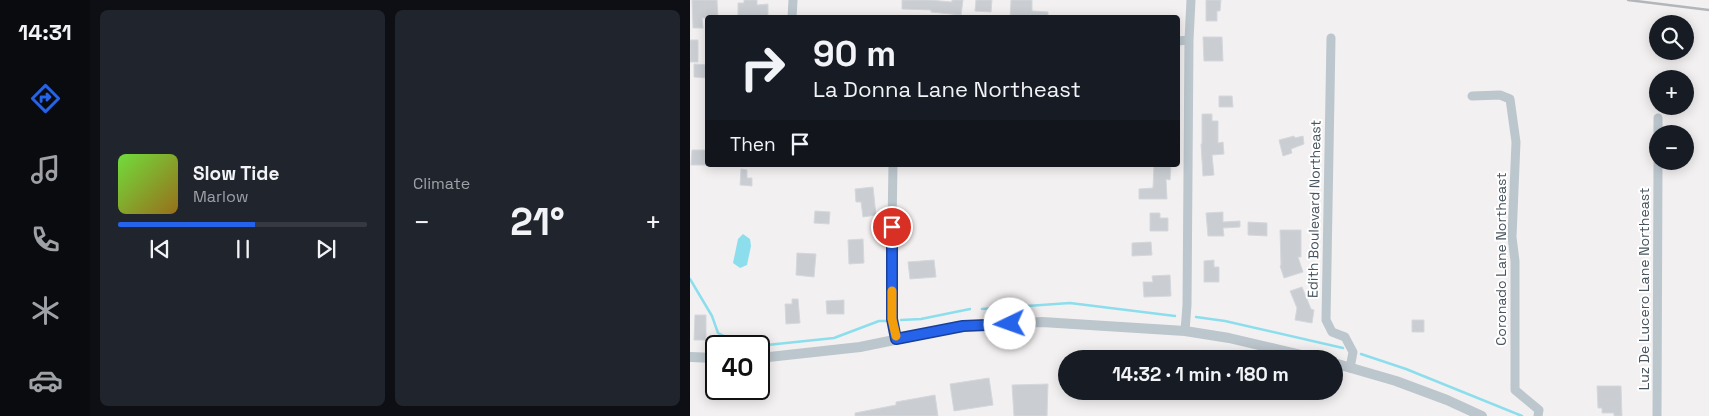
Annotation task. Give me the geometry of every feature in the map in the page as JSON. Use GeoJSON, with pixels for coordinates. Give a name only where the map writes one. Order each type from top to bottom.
{"type":"FeatureCollection","features":[{"type":"Feature","properties":{"kind":"street"},"geometry":{"type":"LineString","coordinates":[[792,15],[793,0]]}},
{"type":"Feature","properties":{"kind":"street"},"geometry":{"type":"LineString","coordinates":[[1185,331],[1188,297],[1189,40],[1191,0]]}},
{"type":"Feature","properties":{"kind":"street","name":"Edith Boulevard Northeast"},"geometry":{"type":"LineString","coordinates":[[1331,38],[1326,320],[1332,332],[1345,337],[1352,352],[1350,368]]}},
{"type":"Feature","properties":{"kind":"street"},"geometry":{"type":"LineString","coordinates":[[1180,41],[1189,40]]}},
{"type":"Feature","properties":{"kind":"street","name":"Coronado Lane Northeast"},"geometry":{"type":"LineString","coordinates":[[1472,96],[1500,95],[1510,99],[1516,142],[1512,237],[1515,261],[1515,390],[1539,410],[1538,416]]}},
{"type":"Feature","properties":{"kind":"street"},"geometry":{"type":"LineString","coordinates":[[1658,118],[1658,125]]}},
{"type":"Feature","properties":{"kind":"street"},"geometry":{"type":"LineString","coordinates":[[893,167],[891,280],[892,319],[896,339]]}},
{"type":"Feature","properties":{"kind":"street","name":"Luz De Lucero Lane Northeast"},"geometry":{"type":"LineString","coordinates":[[1657,416],[1658,170]]}},
{"type":"Feature","properties":{"kind":"street"},"geometry":{"type":"LineString","coordinates":[[770,357],[860,347],[963,326],[1042,322],[1185,331],[1229,338],[1280,350]]}},
{"type":"Feature","properties":{"kind":"street"},"geometry":{"type":"LineString","coordinates":[[690,357],[705,358]]}},
{"type":"Feature","properties":{"kind":"street"},"geometry":{"type":"LineString","coordinates":[[1343,366],[1396,381],[1447,400],[1482,416]]}},
{"type":"Feature","properties":{"kind":"water"},"geometry":{"type":"Polygon","coordinates":[[[743,234],[750,239],[751,246],[747,265],[740,268],[733,263],[738,239],[743,234]]]}},
{"type":"Feature","properties":{"kind":"building"},"geometry":{"type":"Polygon","coordinates":[[[692,0],[717,0],[718,15],[705,15],[705,18],[702,18],[703,28],[693,28],[692,0]]]}},
{"type":"Feature","properties":{"kind":"building"},"geometry":{"type":"Polygon","coordinates":[[[744,0],[757,0],[757,5],[768,4],[768,15],[738,15],[738,3],[744,3],[744,0]]]}},
{"type":"Feature","properties":{"kind":"building"},"geometry":{"type":"Polygon","coordinates":[[[902,0],[952,2],[952,0],[963,0],[961,15],[931,12],[931,10],[902,9],[902,0]]]}},
{"type":"Feature","properties":{"kind":"building"},"geometry":{"type":"Polygon","coordinates":[[[976,0],[992,0],[991,12],[975,11],[976,0]]]}},
{"type":"Feature","properties":{"kind":"building"},"geometry":{"type":"Polygon","coordinates":[[[1011,0],[1032,0],[1032,11],[1048,12],[1048,15],[1010,15],[1011,0]]]}},
{"type":"Feature","properties":{"kind":"building"},"geometry":{"type":"Polygon","coordinates":[[[1206,0],[1221,0],[1220,11],[1217,11],[1217,21],[1206,21],[1206,0]]]}},
{"type":"Feature","properties":{"kind":"building"},"geometry":{"type":"Polygon","coordinates":[[[1203,37],[1222,37],[1223,61],[1204,61],[1203,37]]]}},
{"type":"Feature","properties":{"kind":"building"},"geometry":{"type":"Polygon","coordinates":[[[690,40],[698,40],[698,62],[690,62],[690,40]]]}},
{"type":"Feature","properties":{"kind":"building"},"geometry":{"type":"Polygon","coordinates":[[[694,64],[705,65],[705,78],[694,77],[694,64]]]}},
{"type":"Feature","properties":{"kind":"building"},"geometry":{"type":"Polygon","coordinates":[[[1219,96],[1232,96],[1233,107],[1219,107],[1219,96]]]}},
{"type":"Feature","properties":{"kind":"building"},"geometry":{"type":"Polygon","coordinates":[[[1202,114],[1212,114],[1212,121],[1218,121],[1218,143],[1223,142],[1224,154],[1212,155],[1214,175],[1203,176],[1202,114]]]}},
{"type":"Feature","properties":{"kind":"building"},"geometry":{"type":"Polygon","coordinates":[[[1294,136],[1295,138],[1303,136],[1304,144],[1291,149],[1292,153],[1283,156],[1279,140],[1294,136]]]}},
{"type":"Feature","properties":{"kind":"building"},"geometry":{"type":"Polygon","coordinates":[[[692,150],[705,150],[705,165],[691,165],[692,150]]]}},
{"type":"Feature","properties":{"kind":"building"},"geometry":{"type":"Polygon","coordinates":[[[1154,167],[1171,167],[1170,180],[1166,179],[1167,199],[1139,199],[1139,189],[1153,188],[1154,167]]]}},
{"type":"Feature","properties":{"kind":"building"},"geometry":{"type":"Polygon","coordinates":[[[741,169],[747,170],[747,178],[752,178],[752,186],[740,185],[741,169]]]}},
{"type":"Feature","properties":{"kind":"building"},"geometry":{"type":"Polygon","coordinates":[[[873,187],[876,215],[863,217],[861,202],[856,202],[855,189],[873,187]]]}},
{"type":"Feature","properties":{"kind":"building"},"geometry":{"type":"Polygon","coordinates":[[[815,211],[830,212],[829,224],[814,223],[815,211]]]}},
{"type":"Feature","properties":{"kind":"building"},"geometry":{"type":"Polygon","coordinates":[[[1223,212],[1223,222],[1240,221],[1240,227],[1223,228],[1224,236],[1208,236],[1206,213],[1223,212]]]}},
{"type":"Feature","properties":{"kind":"building"},"geometry":{"type":"Polygon","coordinates":[[[1150,213],[1160,213],[1160,218],[1168,218],[1168,231],[1150,231],[1150,213]]]}},
{"type":"Feature","properties":{"kind":"building"},"geometry":{"type":"Polygon","coordinates":[[[1248,222],[1267,223],[1267,236],[1248,235],[1248,222]]]}},
{"type":"Feature","properties":{"kind":"building"},"geometry":{"type":"Polygon","coordinates":[[[1280,230],[1301,230],[1301,257],[1298,257],[1303,272],[1284,278],[1280,266],[1280,230]]]}},
{"type":"Feature","properties":{"kind":"building"},"geometry":{"type":"Polygon","coordinates":[[[863,239],[864,263],[849,264],[848,240],[863,239]]]}},
{"type":"Feature","properties":{"kind":"building"},"geometry":{"type":"Polygon","coordinates":[[[1151,242],[1152,255],[1132,256],[1132,243],[1151,242]]]}},
{"type":"Feature","properties":{"kind":"building"},"geometry":{"type":"Polygon","coordinates":[[[797,253],[816,254],[814,277],[796,275],[797,253]]]}},
{"type":"Feature","properties":{"kind":"building"},"geometry":{"type":"Polygon","coordinates":[[[934,260],[936,277],[910,279],[908,262],[934,260]]]}},
{"type":"Feature","properties":{"kind":"building"},"geometry":{"type":"Polygon","coordinates":[[[1214,260],[1214,267],[1219,267],[1219,282],[1204,282],[1204,261],[1214,260]]]}},
{"type":"Feature","properties":{"kind":"building"},"geometry":{"type":"Polygon","coordinates":[[[1170,275],[1171,296],[1144,297],[1143,282],[1153,282],[1152,276],[1170,275]]]}},
{"type":"Feature","properties":{"kind":"building"},"geometry":{"type":"Polygon","coordinates":[[[1302,287],[1311,309],[1314,310],[1312,323],[1295,320],[1297,308],[1290,291],[1302,287]]]}},
{"type":"Feature","properties":{"kind":"building"},"geometry":{"type":"Polygon","coordinates":[[[792,299],[798,299],[800,323],[786,324],[785,304],[792,304],[792,299]]]}},
{"type":"Feature","properties":{"kind":"building"},"geometry":{"type":"Polygon","coordinates":[[[844,300],[844,314],[827,314],[826,301],[844,300]]]}},
{"type":"Feature","properties":{"kind":"building"},"geometry":{"type":"Polygon","coordinates":[[[695,315],[706,315],[705,340],[694,340],[695,315]]]}},
{"type":"Feature","properties":{"kind":"building"},"geometry":{"type":"Polygon","coordinates":[[[1412,320],[1424,320],[1424,332],[1412,332],[1412,320]]]}},
{"type":"Feature","properties":{"kind":"building"},"geometry":{"type":"Polygon","coordinates":[[[989,378],[993,405],[954,411],[950,384],[989,378]]]}},
{"type":"Feature","properties":{"kind":"building"},"geometry":{"type":"Polygon","coordinates":[[[1048,384],[1047,416],[1014,416],[1012,385],[1048,384]]]}},
{"type":"Feature","properties":{"kind":"building"},"geometry":{"type":"Polygon","coordinates":[[[1597,386],[1621,386],[1622,416],[1614,416],[1614,413],[1602,413],[1602,408],[1598,408],[1597,386]]]}},
{"type":"Feature","properties":{"kind":"building"},"geometry":{"type":"Polygon","coordinates":[[[935,395],[938,416],[855,416],[855,413],[896,405],[896,402],[935,395]]]}},
{"type":"Feature","properties":{"kind":"waterway"},"geometry":{"type":"LineString","coordinates":[[690,279],[712,316],[718,333],[722,335]]}},
{"type":"Feature","properties":{"kind":"waterway"},"geometry":{"type":"LineString","coordinates":[[982,309],[1070,303],[1175,316]]}},
{"type":"Feature","properties":{"kind":"waterway"},"geometry":{"type":"LineString","coordinates":[[901,320],[921,319],[970,309]]}},
{"type":"Feature","properties":{"kind":"waterway"},"geometry":{"type":"LineString","coordinates":[[1196,317],[1225,321],[1343,348]]}},
{"type":"Feature","properties":{"kind":"waterway"},"geometry":{"type":"LineString","coordinates":[[770,345],[834,338],[879,321],[886,321]]}},
{"type":"Feature","properties":{"kind":"waterway"},"geometry":{"type":"LineString","coordinates":[[1361,354],[1406,369],[1522,416]]}},
{"type":"Feature","properties":{"kind":"railway"},"geometry":{"type":"LineString","coordinates":[[1628,0],[1709,10]]}},
{"type":"Feature","properties":{"kind":"slow traffic"},"geometry":{"type":"LineString","coordinates":[[892,291],[892,319],[896,336]]}},
{"type":"Feature","properties":{"kind":"route"},"geometry":{"type":"LineString","coordinates":[[892,227],[892,319],[896,339],[963,326],[1010,324]]}}]}
